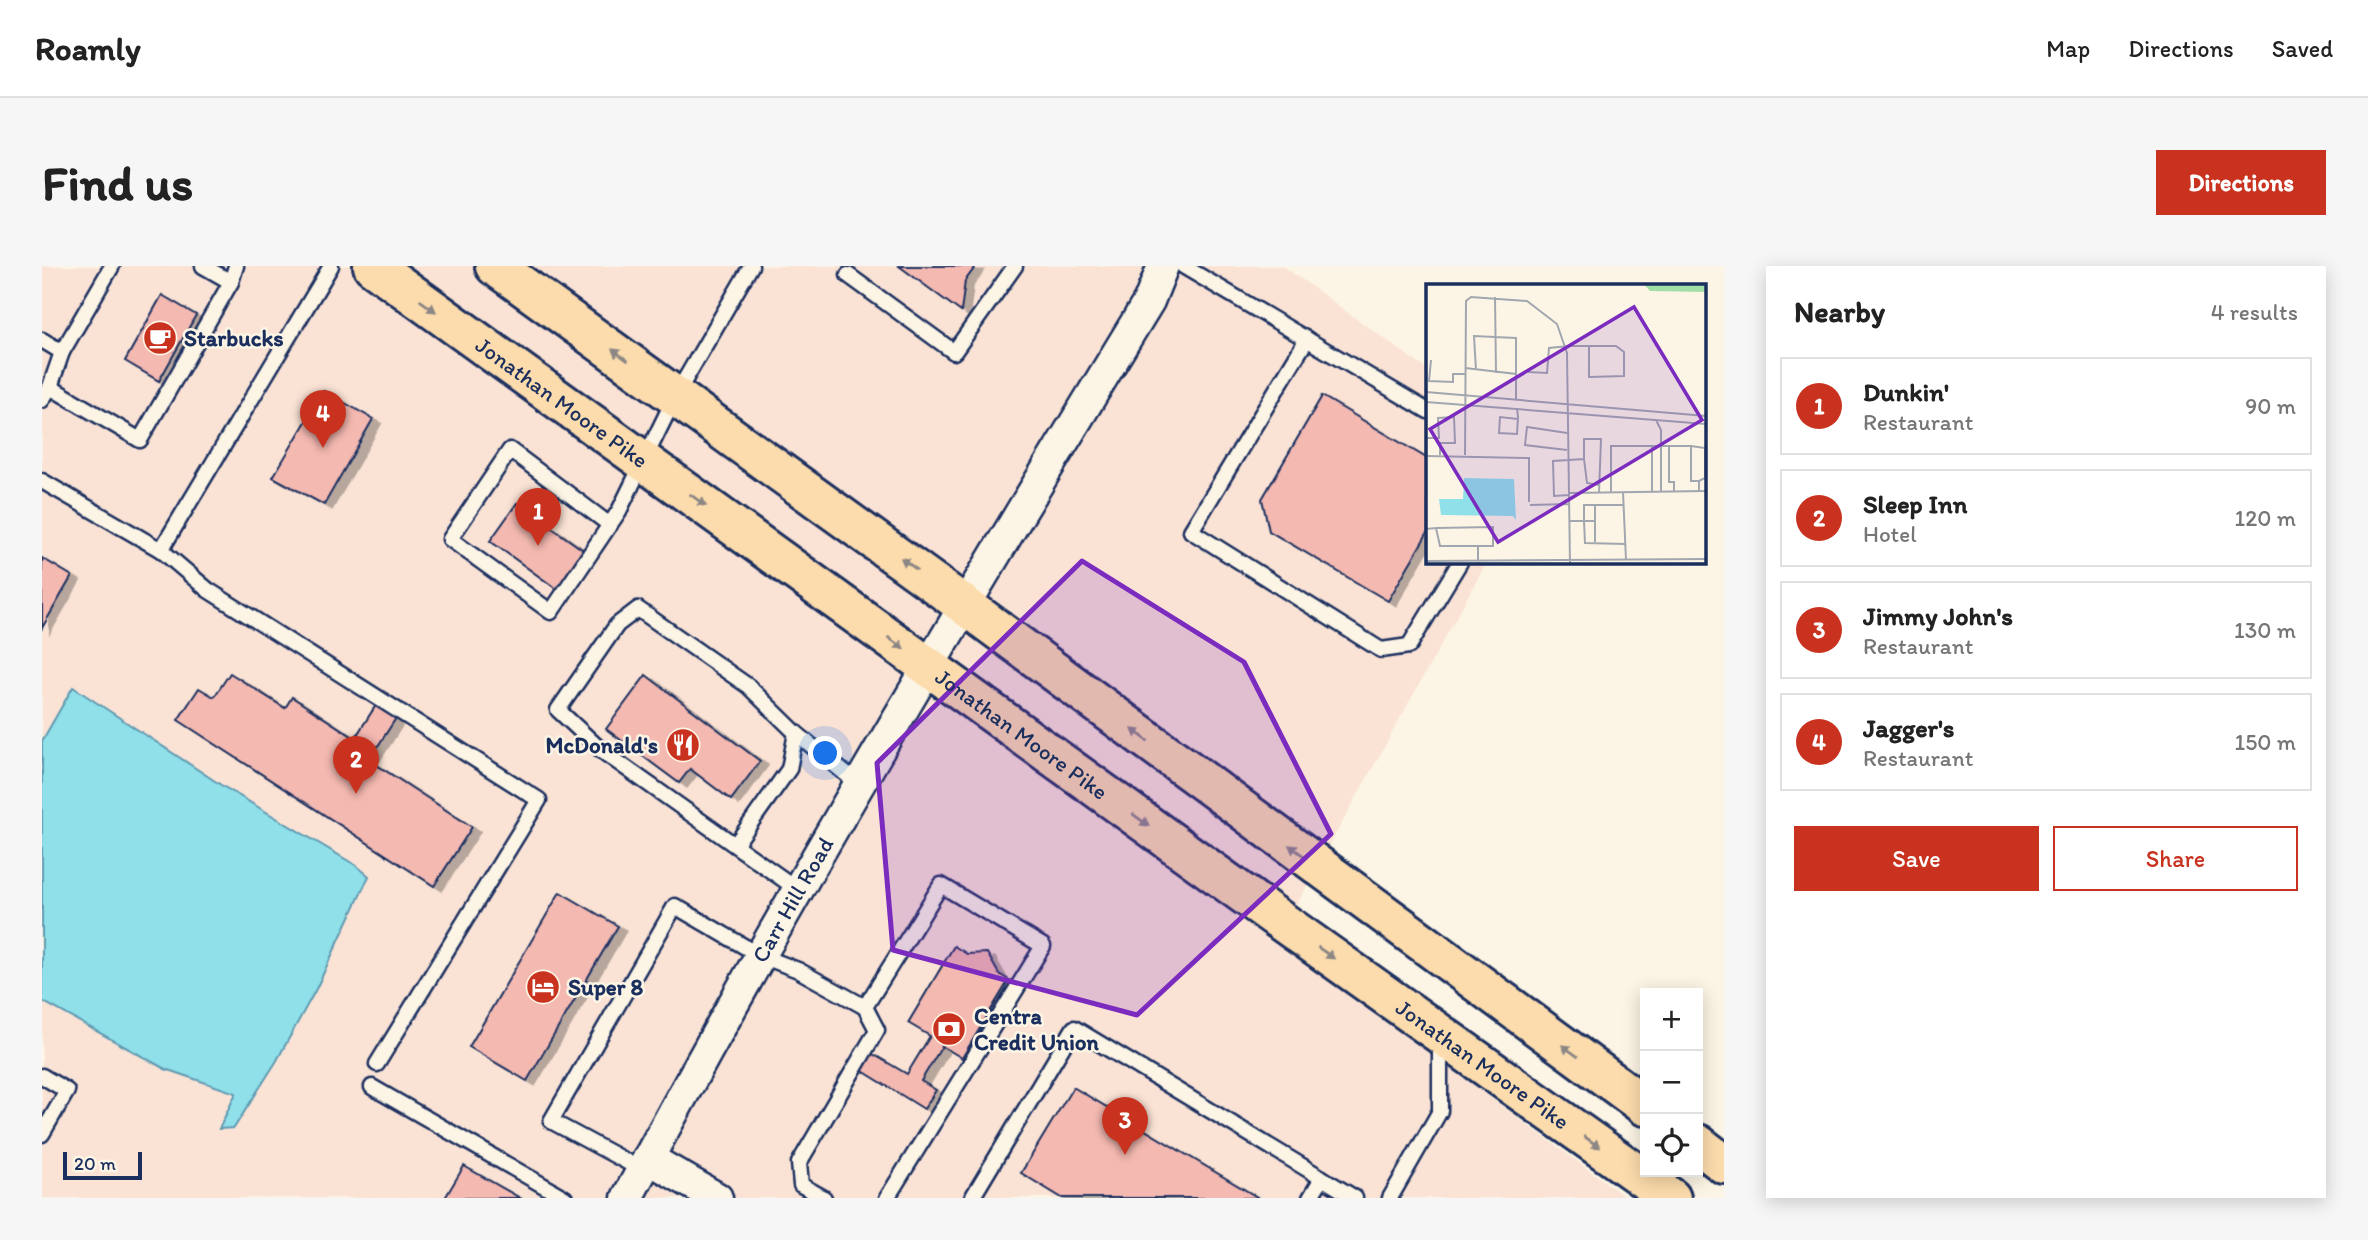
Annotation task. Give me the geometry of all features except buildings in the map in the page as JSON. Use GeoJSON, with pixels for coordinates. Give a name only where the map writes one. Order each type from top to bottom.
{"type":"FeatureCollection","features":[{"type":"Feature","properties":{"kind":"highway","name":"Jonathan Moore Pike"},"geometry":{"type":"LineString","coordinates":[[373,266],[1671,1198]]}},
{"type":"Feature","properties":{"kind":"highway"},"geometry":{"type":"LineString","coordinates":[[495,266],[964,605],[1640,1102]]}},
{"type":"Feature","properties":{"kind":"highway"},"geometry":{"type":"LineString","coordinates":[[1703,1148],[1724,1164]]}},
{"type":"Feature","properties":{"kind":"street","name":"Carr Hill Road"},"geometry":{"type":"LineString","coordinates":[[627,1198],[759,955],[927,666],[1149,301],[1163,266]]}},
{"type":"Feature","properties":{"kind":"street"},"geometry":{"type":"LineString","coordinates":[[645,1164],[717,1198]]}},
{"type":"Feature","properties":{"kind":"lane"},"geometry":{"type":"LineString","coordinates":[[112,266],[62,352],[46,394],[140,440],[231,282],[236,266]]}},
{"type":"Feature","properties":{"kind":"lane"},"geometry":{"type":"LineString","coordinates":[[202,266],[231,282]]}},
{"type":"Feature","properties":{"kind":"lane"},"geometry":{"type":"LineString","coordinates":[[161,550],[331,266]]}},
{"type":"Feature","properties":{"kind":"lane"},"geometry":{"type":"LineString","coordinates":[[610,525],[510,450],[450,539],[551,612],[610,525],[676,395],[751,266]]}},
{"type":"Feature","properties":{"kind":"lane"},"geometry":{"type":"LineString","coordinates":[[848,275],[954,352],[1015,266]]}},
{"type":"Feature","properties":{"kind":"lane"},"geometry":{"type":"LineString","coordinates":[[1183,266],[1426,410]]}},
{"type":"Feature","properties":{"kind":"lane"},"geometry":{"type":"LineString","coordinates":[[1307,339],[1191,531],[1381,650],[1409,646],[1459,564]]}},
{"type":"Feature","properties":{"kind":"lane"},"geometry":{"type":"LineString","coordinates":[[42,340],[62,352]]}},
{"type":"Feature","properties":{"kind":"lane"},"geometry":{"type":"LineString","coordinates":[[42,481],[161,550],[208,590],[539,800],[377,1064]]}},
{"type":"Feature","properties":{"kind":"lane"},"geometry":{"type":"LineString","coordinates":[[797,889],[602,751],[558,710],[617,625],[638,609],[748,686],[796,733],[858,784]]}},
{"type":"Feature","properties":{"kind":"lane"},"geometry":{"type":"LineString","coordinates":[[735,845],[789,769],[796,733]]}},
{"type":"Feature","properties":{"kind":"lane"},"geometry":{"type":"LineString","coordinates":[[864,1007],[941,885],[1043,946],[887,1198]]}},
{"type":"Feature","properties":{"kind":"lane"},"geometry":{"type":"LineString","coordinates":[[645,1164],[551,1121],[675,906],[759,955],[799,970],[864,1007],[877,1030],[799,1164],[801,1185],[824,1198]]}},
{"type":"Feature","properties":{"kind":"lane"},"geometry":{"type":"LineString","coordinates":[[972,1198],[1074,1028],[1355,1198]]}},
{"type":"Feature","properties":{"kind":"lane"},"geometry":{"type":"LineString","coordinates":[[1390,1198],[1440,1111],[1440,1034]]}},
{"type":"Feature","properties":{"kind":"lane"},"geometry":{"type":"LineString","coordinates":[[42,1076],[67,1091],[42,1134]]}},
{"type":"Feature","properties":{"kind":"lane"},"geometry":{"type":"LineString","coordinates":[[372,1087],[565,1198]]}},
{"type":"Feature","properties":{"kind":"lane"},"geometry":{"type":"LineString","coordinates":[[1310,1198],[1322,1178]]}},
{"type":"Feature","properties":{"kind":"highlighted area"},"geometry":{"type":"Polygon","coordinates":[[[1082,561],[1244,662],[1331,834],[1137,1015],[893,950],[877,763],[1082,561]]]}},
{"type":"Feature","properties":{"kind":"shaded area"},"geometry":{"type":"Polygon","coordinates":[[[42,266],[1283,266],[1426,369],[1426,564],[1486,564],[1277,940],[1627,1198],[42,1198],[42,266]]]}},
{"type":"Feature","properties":{"kind":"water"},"geometry":{"type":"Polygon","coordinates":[[[73,687],[221,785],[357,866],[369,876],[316,989],[276,1062],[234,1128],[219,1129],[236,1093],[165,1069],[42,1001],[42,741],[73,687]]]}},
{"type":"Feature","properties":{"kind":"place","name":"Starbucks"},"geometry":{"type":"Point","coordinates":[160,338]}},
{"type":"Feature","properties":{"kind":"place","name":"Jagger's"},"geometry":{"type":"Point","coordinates":[323,448]}},
{"type":"Feature","properties":{"kind":"place","name":"Dunkin'"},"geometry":{"type":"Point","coordinates":[538,546]}},
{"type":"Feature","properties":{"kind":"place","name":"McDonald's"},"geometry":{"type":"Point","coordinates":[683,745]}},
{"type":"Feature","properties":{"kind":"place","name":"Sleep Inn"},"geometry":{"type":"Point","coordinates":[356,794]}},
{"type":"Feature","properties":{"kind":"place","name":"Super 8"},"geometry":{"type":"Point","coordinates":[543,987]}},
{"type":"Feature","properties":{"kind":"place","name":"Centra Credit Union"},"geometry":{"type":"Point","coordinates":[949,1029]}},
{"type":"Feature","properties":{"kind":"place","name":"Jimmy John's"},"geometry":{"type":"Point","coordinates":[1125,1155]}}]}
